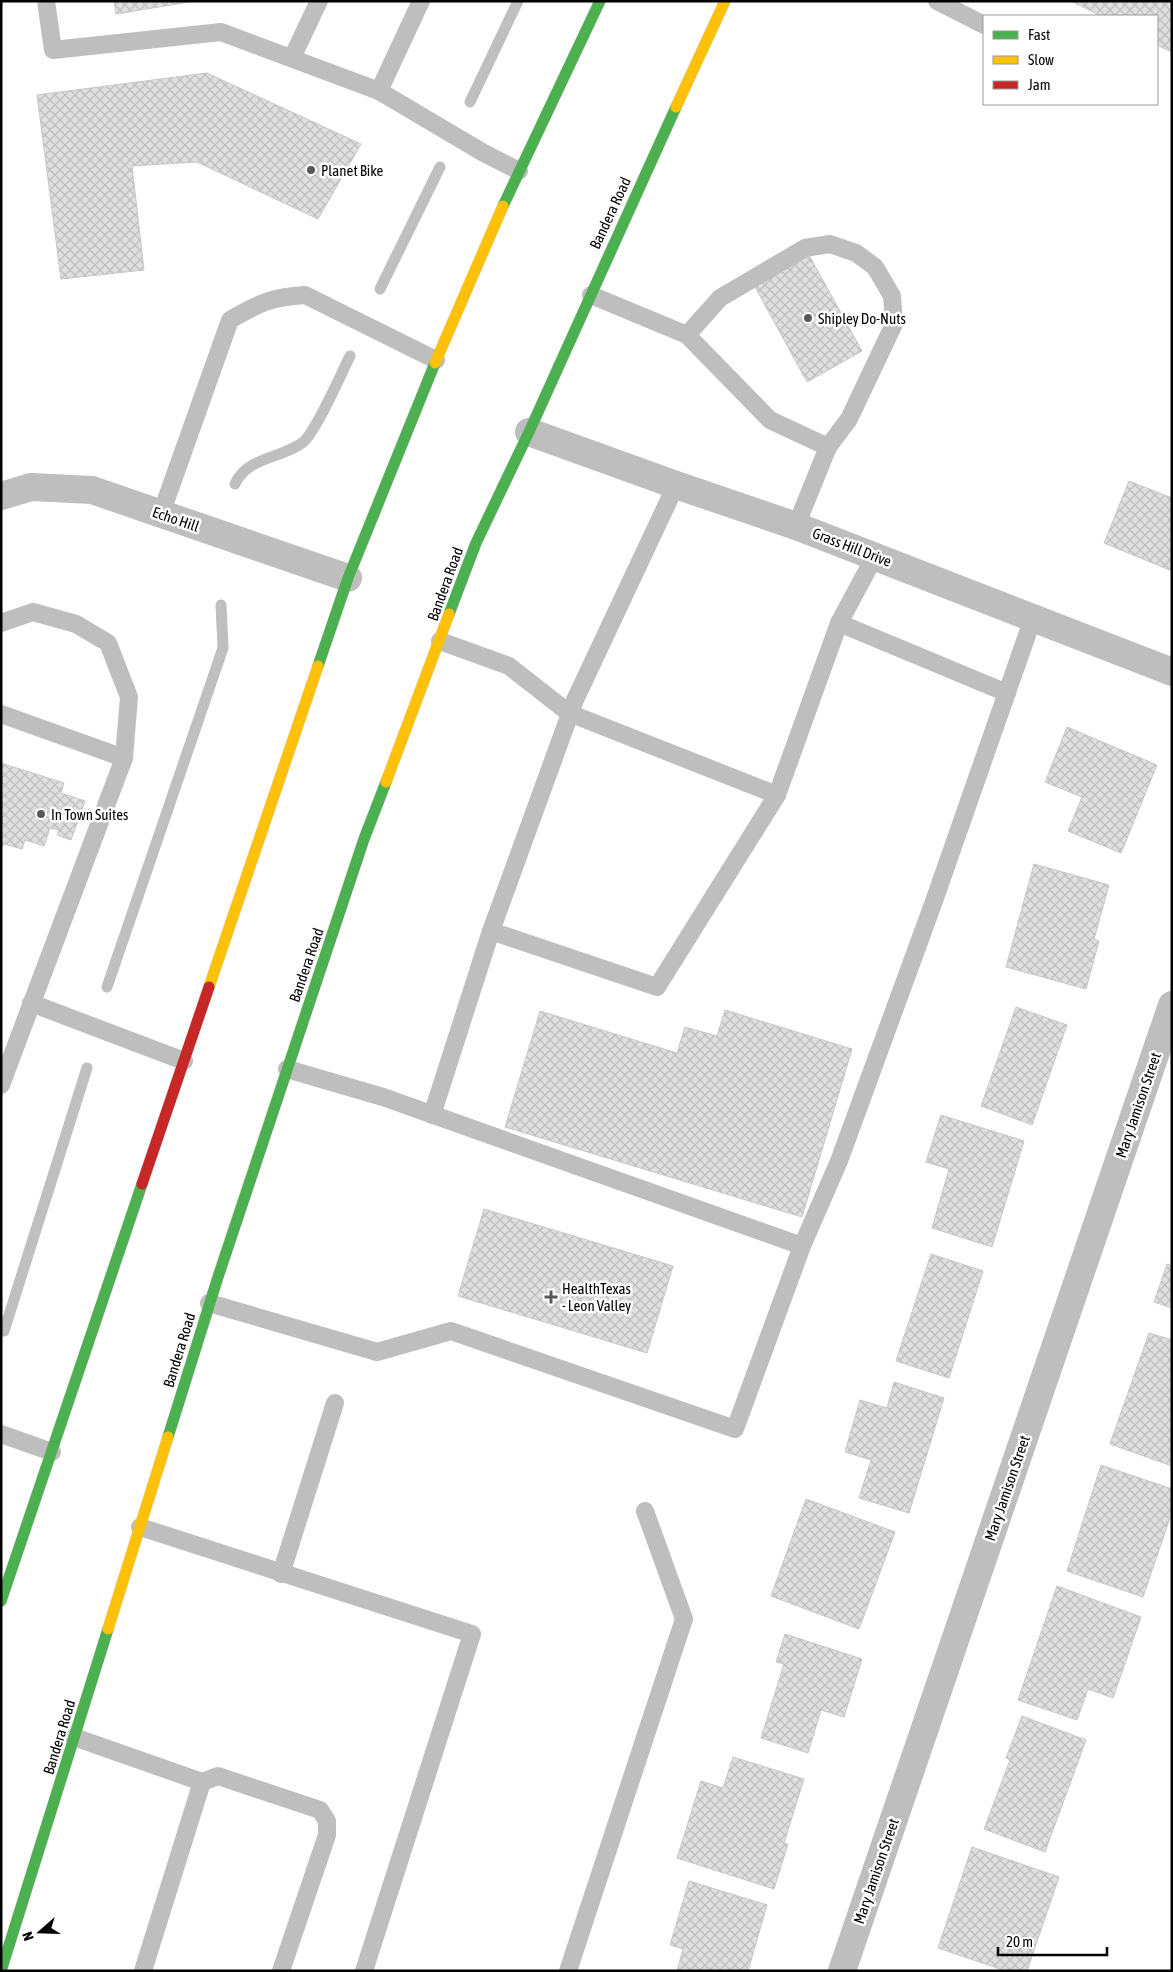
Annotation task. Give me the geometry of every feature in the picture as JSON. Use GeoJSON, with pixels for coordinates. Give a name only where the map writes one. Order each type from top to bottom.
{"type":"FeatureCollection","features":[{"type":"Feature","properties":{"kind":"main road"},"geometry":{"type":"LineString","coordinates":[[1,1601],[348,578],[436,360],[519,171],[600,1]]}},
{"type":"Feature","properties":{"kind":"main road","name":"Bandera Road"},"geometry":{"type":"LineString","coordinates":[[1,1971],[209,1302],[364,838],[476,543],[529,432],[608,254],[725,1]]}},
{"type":"Feature","properties":{"kind":"street","name":"Grass Hill Drive"},"geometry":{"type":"LineString","coordinates":[[529,432],[796,526],[1172,672]]}},
{"type":"Feature","properties":{"kind":"street","name":"Echo Hill"},"geometry":{"type":"LineString","coordinates":[[1,496],[31,487],[92,490],[348,578]]}},
{"type":"Feature","properties":{"kind":"street","name":"Mary Jamison Street"},"geometry":{"type":"LineString","coordinates":[[842,1971],[1172,1005]]}},
{"type":"Feature","properties":{"kind":"lane"},"geometry":{"type":"LineString","coordinates":[[46,1],[53,50],[221,32],[379,91],[482,152],[519,171]]}},
{"type":"Feature","properties":{"kind":"lane"},"geometry":{"type":"LineString","coordinates":[[292,58],[319,1]]}},
{"type":"Feature","properties":{"kind":"lane"},"geometry":{"type":"LineString","coordinates":[[379,91],[422,1]]}},
{"type":"Feature","properties":{"kind":"lane"},"geometry":{"type":"LineString","coordinates":[[937,1],[983,24]]}},
{"type":"Feature","properties":{"kind":"lane"},"geometry":{"type":"LineString","coordinates":[[687,335],[720,298],[805,248],[830,244],[856,253],[875,267],[892,296],[894,324],[849,419],[828,447],[796,526]]}},
{"type":"Feature","properties":{"kind":"lane"},"geometry":{"type":"LineString","coordinates":[[161,514],[230,320],[255,306],[282,296],[305,295],[436,360]]}},
{"type":"Feature","properties":{"kind":"lane"},"geometry":{"type":"LineString","coordinates":[[591,295],[687,335],[770,420],[828,447]]}},
{"type":"Feature","properties":{"kind":"lane"},"geometry":{"type":"LineString","coordinates":[[432,1115],[490,931],[569,713],[676,485]]}},
{"type":"Feature","properties":{"kind":"lane"},"geometry":{"type":"LineString","coordinates":[[490,931],[657,987],[777,795],[839,622],[875,556]]}},
{"type":"Feature","properties":{"kind":"lane"},"geometry":{"type":"LineString","coordinates":[[1,623],[33,612],[76,624],[108,643],[129,696],[124,758],[1,1086]]}},
{"type":"Feature","properties":{"kind":"lane"},"geometry":{"type":"LineString","coordinates":[[209,1302],[377,1352],[451,1331],[735,1429],[802,1246],[842,1151],[933,904],[1033,618]]}},
{"type":"Feature","properties":{"kind":"lane"},"geometry":{"type":"LineString","coordinates":[[839,622],[1007,693]]}},
{"type":"Feature","properties":{"kind":"lane"},"geometry":{"type":"LineString","coordinates":[[440,641],[509,666],[569,713],[777,795]]}},
{"type":"Feature","properties":{"kind":"lane"},"geometry":{"type":"LineString","coordinates":[[1,714],[124,758]]}},
{"type":"Feature","properties":{"kind":"lane"},"geometry":{"type":"LineString","coordinates":[[31,1003],[184,1061]]}},
{"type":"Feature","properties":{"kind":"lane"},"geometry":{"type":"LineString","coordinates":[[287,1069],[382,1097],[802,1246]]}},
{"type":"Feature","properties":{"kind":"lane"},"geometry":{"type":"LineString","coordinates":[[281,1574],[334,1403]]}},
{"type":"Feature","properties":{"kind":"lane"},"geometry":{"type":"LineString","coordinates":[[1,1434],[52,1452]]}},
{"type":"Feature","properties":{"kind":"lane"},"geometry":{"type":"LineString","coordinates":[[568,1971],[684,1620],[645,1511]]}},
{"type":"Feature","properties":{"kind":"lane"},"geometry":{"type":"LineString","coordinates":[[140,1527],[472,1634],[364,1971]]}},
{"type":"Feature","properties":{"kind":"lane"},"geometry":{"type":"LineString","coordinates":[[74,1737],[202,1782],[218,1776],[320,1810],[327,1821],[327,1835],[281,1971]]}},
{"type":"Feature","properties":{"kind":"lane"},"geometry":{"type":"LineString","coordinates":[[149,1969],[202,1782]]}},
{"type":"Feature","properties":{"kind":"building"},"geometry":{"type":"Polygon","coordinates":[[[114,1],[195,1],[116,14],[114,1]]]}},
{"type":"Feature","properties":{"kind":"building"},"geometry":{"type":"Polygon","coordinates":[[[1071,1],[1172,1],[1172,52],[1158,45],[1158,15],[1099,15],[1071,1]]]}},
{"type":"Feature","properties":{"kind":"building"},"geometry":{"type":"Polygon","coordinates":[[[207,73],[361,144],[318,219],[197,162],[132,166],[144,270],[61,279],[37,95],[207,73]]]}},
{"type":"Feature","properties":{"kind":"building","name":"Shipley Do-Nuts"},"geometry":{"type":"Polygon","coordinates":[[[809,255],[862,351],[807,382],[754,285],[809,255]]]}},
{"type":"Feature","properties":{"kind":"building"},"geometry":{"type":"Polygon","coordinates":[[[1129,481],[1172,498],[1172,571],[1104,543],[1129,481]]]}},
{"type":"Feature","properties":{"kind":"building"},"geometry":{"type":"Polygon","coordinates":[[[1067,727],[1157,765],[1121,853],[1068,831],[1082,797],[1045,782],[1067,727]]]}},
{"type":"Feature","properties":{"kind":"building","name":"In Town Suites"},"geometry":{"type":"Polygon","coordinates":[[[1,763],[64,783],[61,793],[85,801],[71,840],[57,835],[59,830],[50,828],[44,846],[25,840],[22,849],[4,844],[1,848],[1,763]]]}},
{"type":"Feature","properties":{"kind":"building"},"geometry":{"type":"Polygon","coordinates":[[[1034,864],[1109,885],[1094,939],[1099,941],[1086,989],[1006,967],[1034,864]]]}},
{"type":"Feature","properties":{"kind":"building"},"geometry":{"type":"Polygon","coordinates":[[[1016,1007],[1067,1025],[1032,1125],[981,1106],[1016,1007]]]}},
{"type":"Feature","properties":{"kind":"building"},"geometry":{"type":"Polygon","coordinates":[[[725,1010],[852,1049],[802,1217],[505,1127],[540,1011],[677,1053],[685,1027],[717,1036],[725,1010]]]}},
{"type":"Feature","properties":{"kind":"building"},"geometry":{"type":"Polygon","coordinates":[[[941,1115],[1024,1141],[992,1247],[932,1228],[949,1169],[926,1162],[941,1115]]]}},
{"type":"Feature","properties":{"kind":"building"},"geometry":{"type":"Polygon","coordinates":[[[484,1209],[673,1266],[647,1353],[458,1296],[484,1209]]]}},
{"type":"Feature","properties":{"kind":"building"},"geometry":{"type":"Polygon","coordinates":[[[931,1254],[983,1271],[949,1378],[896,1361],[931,1254]]]}},
{"type":"Feature","properties":{"kind":"building"},"geometry":{"type":"Polygon","coordinates":[[[1167,1264],[1172,1266],[1172,1308],[1154,1302],[1167,1264]]]}},
{"type":"Feature","properties":{"kind":"building"},"geometry":{"type":"Polygon","coordinates":[[[1149,1333],[1172,1340],[1172,1466],[1110,1444],[1149,1333]]]}},
{"type":"Feature","properties":{"kind":"building"},"geometry":{"type":"Polygon","coordinates":[[[894,1382],[944,1398],[909,1513],[859,1498],[871,1460],[845,1452],[860,1400],[887,1408],[894,1382]]]}},
{"type":"Feature","properties":{"kind":"building"},"geometry":{"type":"Polygon","coordinates":[[[1101,1465],[1172,1489],[1172,1512],[1143,1597],[1067,1571],[1101,1465]]]}},
{"type":"Feature","properties":{"kind":"building"},"geometry":{"type":"Polygon","coordinates":[[[806,1499],[895,1532],[859,1629],[771,1596],[806,1499]]]}},
{"type":"Feature","properties":{"kind":"building"},"geometry":{"type":"Polygon","coordinates":[[[1057,1586],[1141,1617],[1113,1698],[1088,1689],[1077,1720],[1018,1700],[1057,1586]]]}},
{"type":"Feature","properties":{"kind":"building"},"geometry":{"type":"Polygon","coordinates":[[[785,1634],[862,1659],[844,1717],[821,1710],[808,1753],[761,1738],[784,1664],[776,1662],[785,1634]]]}},
{"type":"Feature","properties":{"kind":"building"},"geometry":{"type":"Polygon","coordinates":[[[1022,1716],[1086,1740],[1045,1852],[984,1829],[1010,1760],[1006,1758],[1022,1716]]]}},
{"type":"Feature","properties":{"kind":"building"},"geometry":{"type":"Polygon","coordinates":[[[733,1757],[804,1779],[784,1843],[788,1844],[774,1889],[677,1858],[701,1781],[723,1788],[733,1757]]]}},
{"type":"Feature","properties":{"kind":"building"},"geometry":{"type":"Polygon","coordinates":[[[972,1847],[1059,1877],[1027,1971],[1006,1971],[938,1948],[972,1847]]]}},
{"type":"Feature","properties":{"kind":"building"},"geometry":{"type":"Polygon","coordinates":[[[689,1881],[767,1905],[748,1971],[677,1971],[683,1949],[670,1945],[689,1881]]]}},
{"type":"Feature","properties":{"kind":"waterway"},"geometry":{"type":"LineString","coordinates":[[470,102],[518,1]]}},
{"type":"Feature","properties":{"kind":"waterway"},"geometry":{"type":"LineString","coordinates":[[380,289],[440,167]]}},
{"type":"Feature","properties":{"kind":"waterway"},"geometry":{"type":"LineString","coordinates":[[235,484],[247,468],[302,443],[321,416],[350,356]]}},
{"type":"Feature","properties":{"kind":"waterway"},"geometry":{"type":"LineString","coordinates":[[107,987],[223,648],[221,605]]}},
{"type":"Feature","properties":{"kind":"waterway"},"geometry":{"type":"LineString","coordinates":[[4,1331],[87,1068]]}},
{"type":"Feature","properties":{"kind":"traffic: fast"},"geometry":{"type":"LineString","coordinates":[[503,206],[600,1]]}},
{"type":"Feature","properties":{"kind":"traffic: fast"},"geometry":{"type":"LineString","coordinates":[[449,614],[476,543],[529,432],[676,107]]}},
{"type":"Feature","properties":{"kind":"traffic: fast"},"geometry":{"type":"LineString","coordinates":[[318,666],[348,578],[435,363]]}},
{"type":"Feature","properties":{"kind":"traffic: fast"},"geometry":{"type":"LineString","coordinates":[[168,1437],[218,1277],[364,839],[386,782]]}},
{"type":"Feature","properties":{"kind":"traffic: fast"},"geometry":{"type":"LineString","coordinates":[[1,1601],[142,1184]]}},
{"type":"Feature","properties":{"kind":"traffic: fast"},"geometry":{"type":"LineString","coordinates":[[1,1971],[108,1629]]}},
{"type":"Feature","properties":{"kind":"traffic: slow"},"geometry":{"type":"LineString","coordinates":[[676,107],[725,1]]}},
{"type":"Feature","properties":{"kind":"traffic: slow"},"geometry":{"type":"LineString","coordinates":[[435,363],[503,206]]}},
{"type":"Feature","properties":{"kind":"traffic: slow"},"geometry":{"type":"LineString","coordinates":[[386,782],[449,614]]}},
{"type":"Feature","properties":{"kind":"traffic: slow"},"geometry":{"type":"LineString","coordinates":[[209,987],[318,666]]}},
{"type":"Feature","properties":{"kind":"traffic: slow"},"geometry":{"type":"LineString","coordinates":[[108,1629],[168,1437]]}},
{"type":"Feature","properties":{"kind":"traffic: jam"},"geometry":{"type":"LineString","coordinates":[[142,1184],[209,987]]}},
{"type":"Feature","properties":{"kind":"place","name":"Planet Bike"},"geometry":{"type":"Point","coordinates":[311,170]}},
{"type":"Feature","properties":{"kind":"place","name":"Shipley Do-Nuts"},"geometry":{"type":"Point","coordinates":[808,318]}},
{"type":"Feature","properties":{"kind":"place","name":"In Town Suites"},"geometry":{"type":"Point","coordinates":[41,814]}},
{"type":"Feature","properties":{"kind":"place","name":"HealthTexas - Leon Valley"},"geometry":{"type":"Point","coordinates":[551,1297]}}]}
